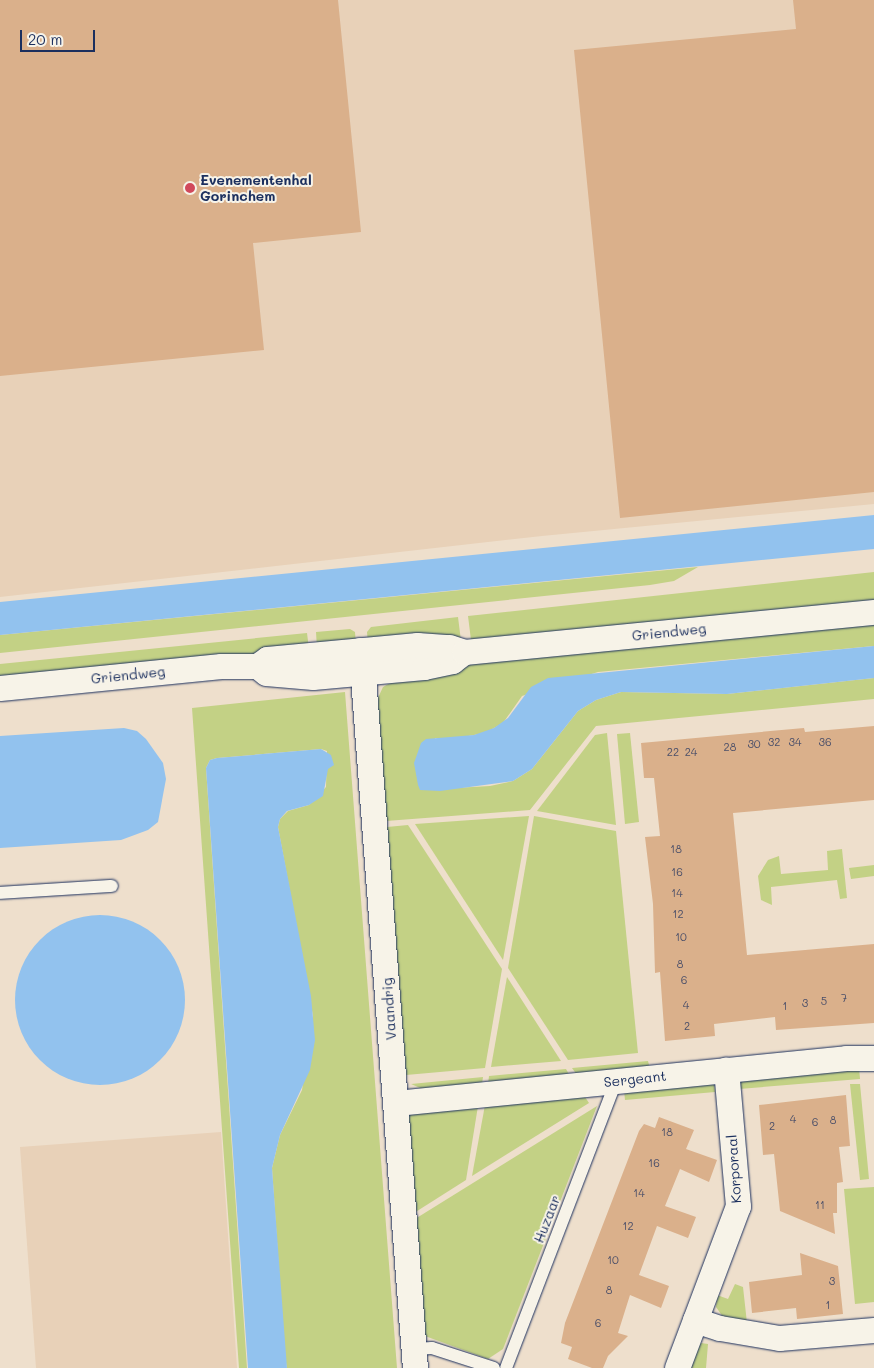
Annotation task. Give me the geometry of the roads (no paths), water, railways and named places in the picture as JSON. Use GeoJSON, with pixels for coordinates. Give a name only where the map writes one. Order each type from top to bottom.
{"type":"FeatureCollection","features":[{"type":"Feature","properties":{"kind":"street","name":"Griendweg"},"geometry":{"type":"LineString","coordinates":[[0,688],[221,666],[257,666],[267,660],[362,662],[417,645],[449,646],[464,652],[874,612]]}},
{"type":"Feature","properties":{"kind":"street","name":"Vaandrig"},"geometry":{"type":"LineString","coordinates":[[362,662],[415,1359]]}},
{"type":"Feature","properties":{"kind":"street","name":"Sergeant"},"geometry":{"type":"LineString","coordinates":[[396,1103],[726,1070],[874,1058]]}},
{"type":"Feature","properties":{"kind":"street","name":"Korporaal"},"geometry":{"type":"LineString","coordinates":[[677,1368],[738,1206],[726,1070]]}},
{"type":"Feature","properties":{"kind":"street"},"geometry":{"type":"LineString","coordinates":[[695,1320],[720,1328],[779,1338],[874,1330]]}},
{"type":"Feature","properties":{"kind":"lane"},"geometry":{"type":"LineString","coordinates":[[0,893],[112,886]]}},
{"type":"Feature","properties":{"kind":"lane","name":"Huzaar"},"geometry":{"type":"LineString","coordinates":[[506,1368],[616,1081]]}},
{"type":"Feature","properties":{"kind":"lane"},"geometry":{"type":"LineString","coordinates":[[415,1359],[432,1348],[494,1368]]}},
{"type":"Feature","properties":{"kind":"water"},"geometry":{"type":"Polygon","coordinates":[[[874,515],[874,549],[0,635],[0,602],[874,515]]]}},
{"type":"Feature","properties":{"kind":"water"},"geometry":{"type":"Polygon","coordinates":[[[874,646],[874,678],[727,694],[621,692],[596,700],[578,711],[532,769],[513,781],[440,791],[420,790],[418,785],[414,763],[421,743],[426,739],[474,735],[494,728],[508,718],[531,687],[548,678],[874,646]]]}},
{"type":"Feature","properties":{"kind":"water"},"geometry":{"type":"Polygon","coordinates":[[[124,728],[137,731],[146,739],[163,763],[166,779],[158,822],[148,830],[121,840],[0,848],[0,736],[124,728]]]}},
{"type":"Feature","properties":{"kind":"water"},"geometry":{"type":"Polygon","coordinates":[[[321,749],[331,755],[334,765],[328,769],[323,796],[309,805],[287,811],[280,819],[278,827],[311,996],[315,1040],[310,1070],[280,1135],[272,1168],[287,1368],[248,1368],[206,768],[210,760],[217,758],[321,749]]]}},
{"type":"Feature","properties":{"kind":"water"},"geometry":{"type":"Polygon","coordinates":[[[92,915],[108,915],[140,925],[154,934],[166,946],[175,960],[181,975],[185,1000],[181,1025],[175,1040],[166,1054],[154,1066],[140,1075],[125,1081],[108,1085],[92,1085],[60,1075],[46,1066],[34,1054],[25,1040],[19,1025],[15,1008],[15,992],[25,960],[34,946],[46,934],[60,925],[75,919],[92,915]]]}},
{"type":"Feature","properties":{"kind":"place","name":"Evenementenhal Gorinchem"},"geometry":{"type":"Point","coordinates":[190,188]}}]}
